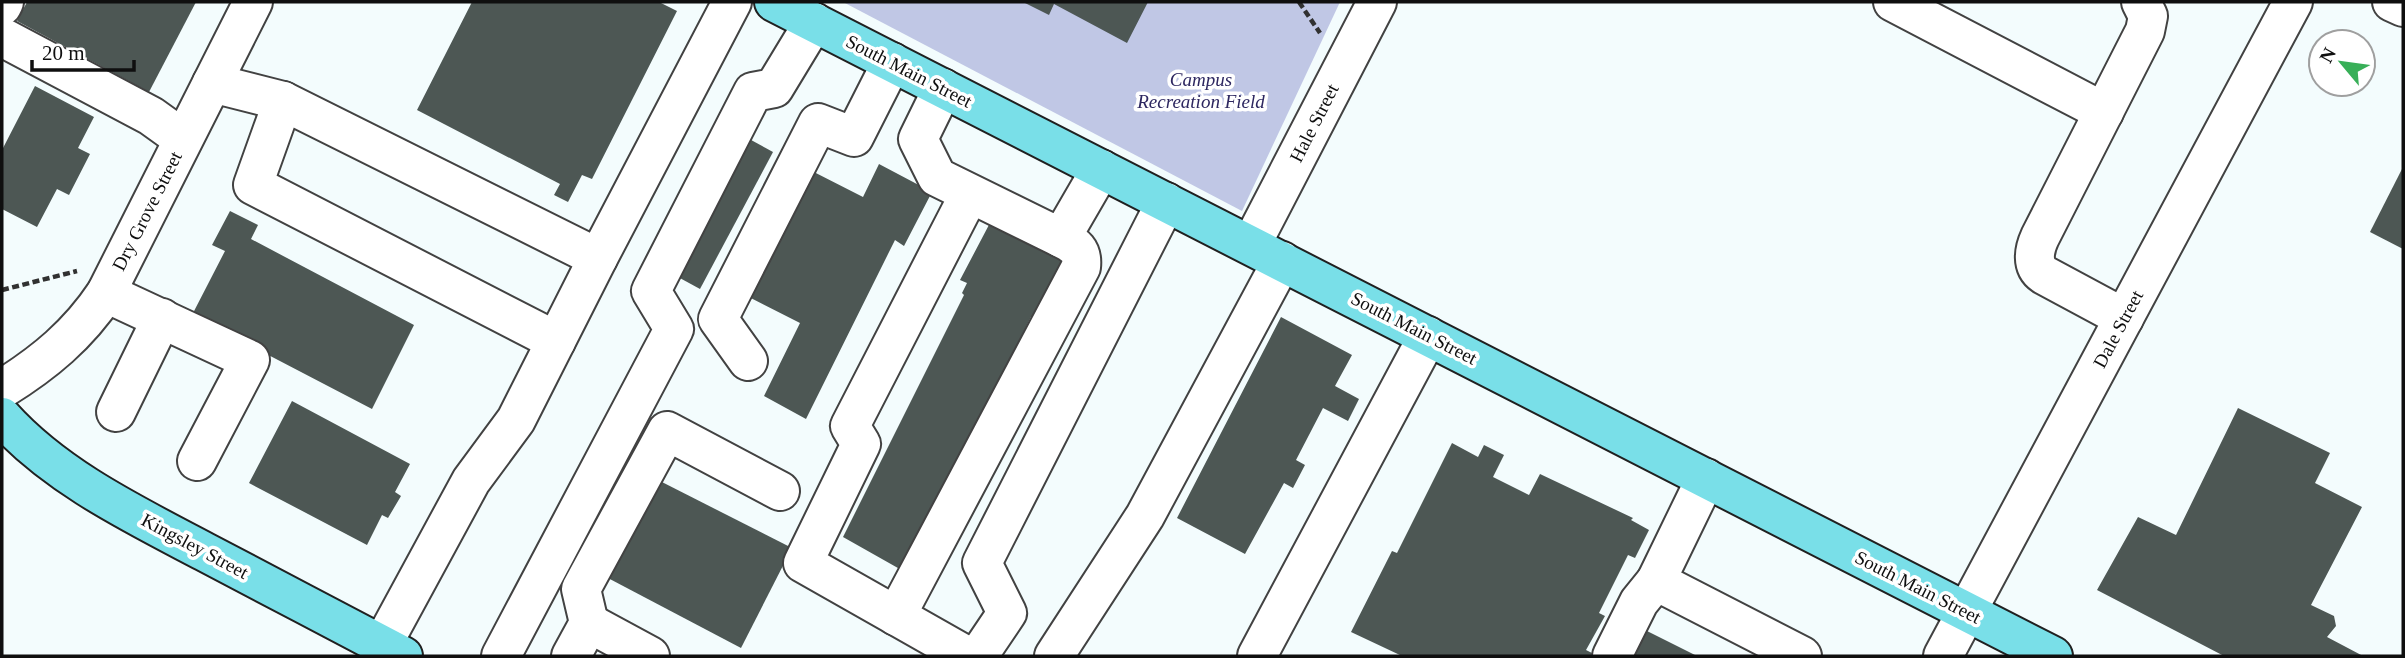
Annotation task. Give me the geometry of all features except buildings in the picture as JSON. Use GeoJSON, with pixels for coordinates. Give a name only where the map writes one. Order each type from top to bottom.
{"type":"FeatureCollection","features":[{"type":"Feature","properties":{"kind":"main road","name":"South Main Street"},"geometry":{"type":"LineString","coordinates":[[774,2],[2048,655]]}},
{"type":"Feature","properties":{"kind":"main road","name":"Kingsley Street"},"geometry":{"type":"LineString","coordinates":[[2,416],[24,441],[77,480],[151,524],[392,651]]}},
{"type":"Feature","properties":{"kind":"street","name":"Dry Grove Street"},"geometry":{"type":"LineString","coordinates":[[2,389],[55,353],[85,324],[92,282],[183,139],[253,2]]}},
{"type":"Feature","properties":{"kind":"street"},"geometry":{"type":"LineString","coordinates":[[392,651],[471,481],[516,421],[732,2]]}},
{"type":"Feature","properties":{"kind":"street","name":"Hale Street"},"geometry":{"type":"LineString","coordinates":[[1054,656],[1145,516],[1377,2]]}},
{"type":"Feature","properties":{"kind":"street"},"geometry":{"type":"LineString","coordinates":[[1893,2],[2104,112]]}},
{"type":"Feature","properties":{"kind":"street"},"geometry":{"type":"LineString","coordinates":[[2124,318],[2044,275],[2035,265],[2040,237],[2145,30],[2148,16],[2141,2]]}},
{"type":"Feature","properties":{"kind":"street","name":"Dale Street"},"geometry":{"type":"LineString","coordinates":[[1943,656],[2293,2]]}},
{"type":"Feature","properties":{"kind":"street"},"geometry":{"type":"LineString","coordinates":[[2392,2],[2403,7]]}},
{"type":"Feature","properties":{"kind":"street"},"geometry":{"type":"LineString","coordinates":[[501,656],[674,329],[650,290],[753,92],[774,88],[814,22]]}},
{"type":"Feature","properties":{"kind":"street"},"geometry":{"type":"LineString","coordinates":[[4,29],[151,116],[183,139]]}},
{"type":"Feature","properties":{"kind":"street"},"geometry":{"type":"LineString","coordinates":[[748,361],[718,319],[818,123],[854,137],[892,62]]}},
{"type":"Feature","properties":{"kind":"street"},"geometry":{"type":"LineString","coordinates":[[212,83],[283,101],[598,258]]}},
{"type":"Feature","properties":{"kind":"street"},"geometry":{"type":"LineString","coordinates":[[896,616],[1081,267],[1082,257],[1079,249],[1061,237],[969,195],[937,177],[918,139],[943,88]]}},
{"type":"Feature","properties":{"kind":"street"},"geometry":{"type":"LineString","coordinates":[[283,101],[253,185],[556,341]]}},
{"type":"Feature","properties":{"kind":"street"},"geometry":{"type":"LineString","coordinates":[[1061,237],[1101,169]]}},
{"type":"Feature","properties":{"kind":"street"},"geometry":{"type":"LineString","coordinates":[[967,656],[803,563],[861,444],[850,426],[969,195]]}},
{"type":"Feature","properties":{"kind":"street"},"geometry":{"type":"LineString","coordinates":[[978,656],[1007,613],[982,564],[1166,202]]}},
{"type":"Feature","properties":{"kind":"street"},"geometry":{"type":"LineString","coordinates":[[92,282],[250,360],[197,461]]}},
{"type":"Feature","properties":{"kind":"street"},"geometry":{"type":"LineString","coordinates":[[116,412],[162,318]]}},
{"type":"Feature","properties":{"kind":"street"},"geometry":{"type":"LineString","coordinates":[[1257,656],[1428,336]]}},
{"type":"Feature","properties":{"kind":"street"},"geometry":{"type":"LineString","coordinates":[[570,656],[589,623],[581,589],[667,431],[780,491]]}},
{"type":"Feature","properties":{"kind":"street"},"geometry":{"type":"LineString","coordinates":[[1612,656],[1639,602],[1656,581],[1706,478]]}},
{"type":"Feature","properties":{"kind":"street"},"geometry":{"type":"LineString","coordinates":[[1656,581],[1802,656]]}},
{"type":"Feature","properties":{"kind":"street"},"geometry":{"type":"LineString","coordinates":[[589,623],[650,656]]}},
{"type":"Feature","properties":{"kind":"path"},"geometry":{"type":"LineString","coordinates":[[1299,2],[1327,44]]}},
{"type":"Feature","properties":{"kind":"path"},"geometry":{"type":"LineString","coordinates":[[2,290],[92,282]]}},
{"type":"Feature","properties":{"kind":"green space","name":"Campus Recreation Field"},"geometry":{"type":"Polygon","coordinates":[[[843,2],[1340,2],[1242,211],[843,2]]]}}]}
